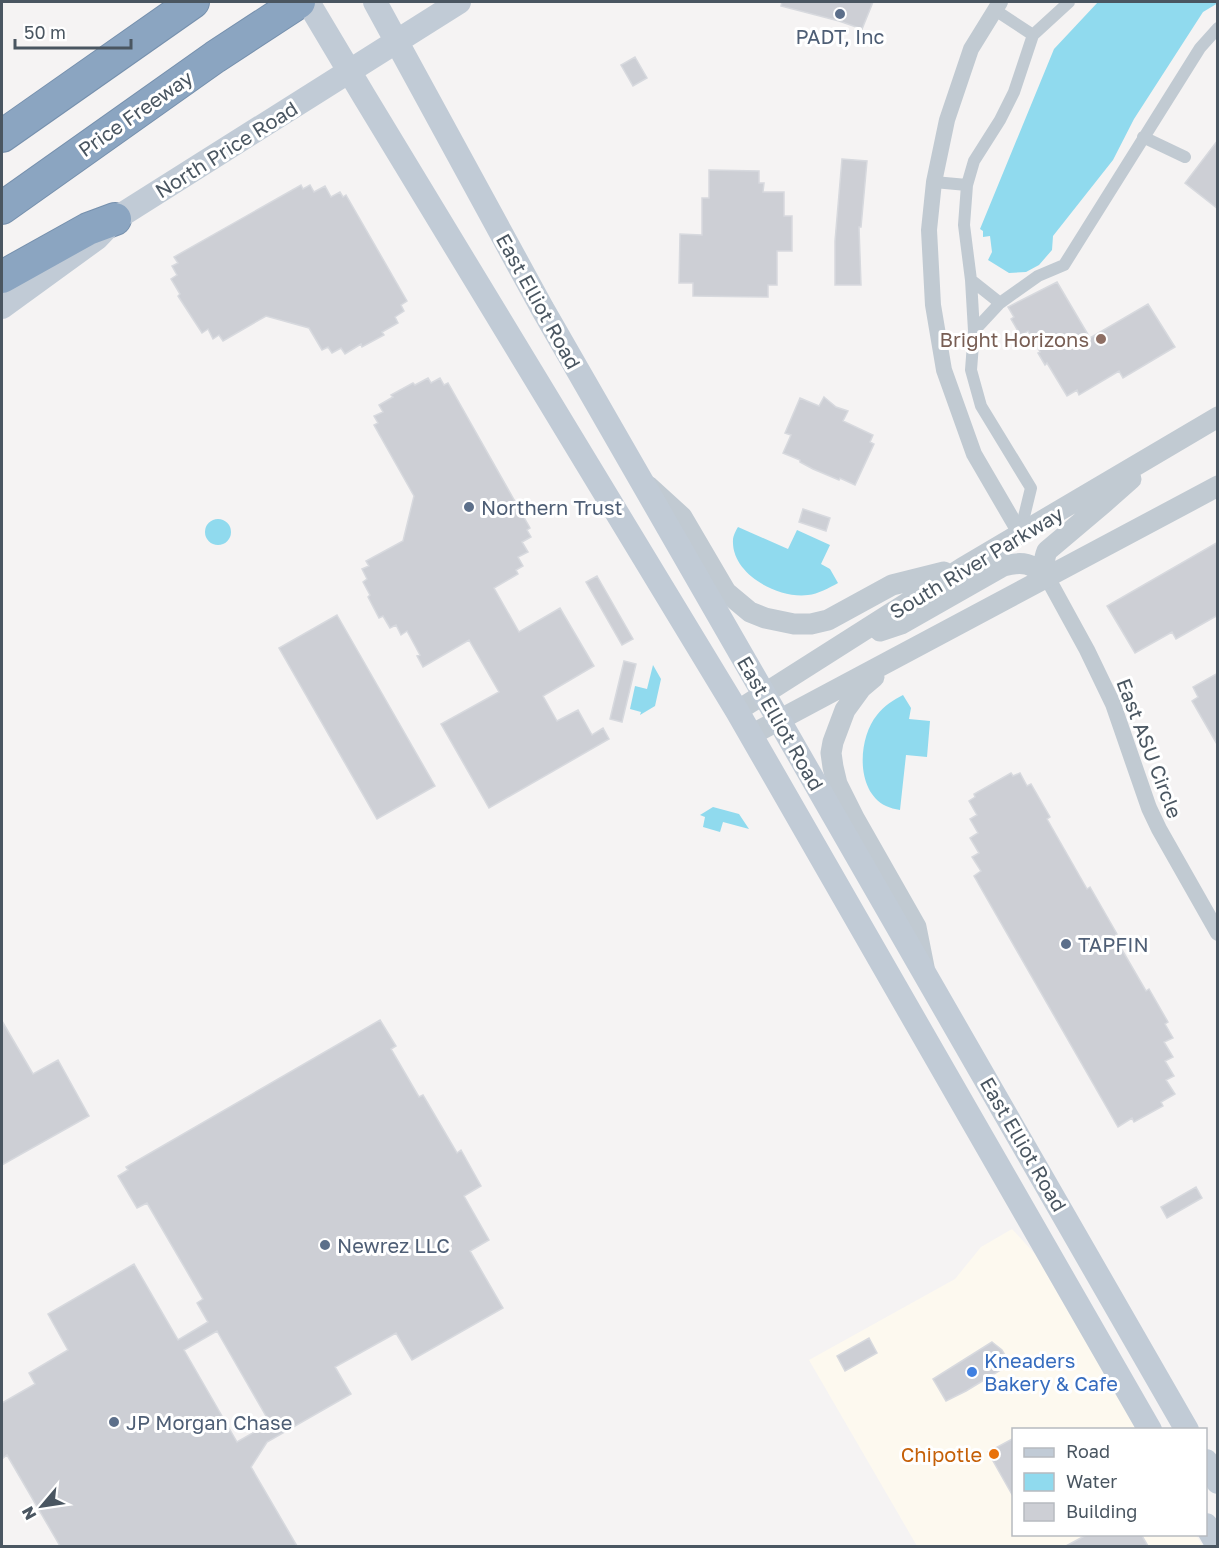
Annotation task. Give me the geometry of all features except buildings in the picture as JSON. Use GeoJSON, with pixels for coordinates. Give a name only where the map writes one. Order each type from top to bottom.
{"type":"FeatureCollection","features":[{"type":"Feature","properties":{"kind":"highway"},"geometry":{"type":"LineString","coordinates":[[2,136],[193,2]]}},
{"type":"Feature","properties":{"kind":"highway","name":"Price Freeway"},"geometry":{"type":"LineString","coordinates":[[2,208],[244,36],[299,2]]}},
{"type":"Feature","properties":{"kind":"highway"},"geometry":{"type":"LineString","coordinates":[[2,277],[87,229],[115,219]]}},
{"type":"Feature","properties":{"kind":"main road","name":"East Elliot Road"},"geometry":{"type":"LineString","coordinates":[[308,2],[737,711],[1149,1428]]}},
{"type":"Feature","properties":{"kind":"main road","name":"North Price Road"},"geometry":{"type":"LineString","coordinates":[[2,307],[97,238],[115,219],[459,2]]}},
{"type":"Feature","properties":{"kind":"main road","name":"East Elliot Road"},"geometry":{"type":"LineString","coordinates":[[378,7],[542,308],[1186,1428]]}},
{"type":"Feature","properties":{"kind":"main road"},"geometry":{"type":"LineString","coordinates":[[1038,1235],[1049,1229],[1056,1232],[1092,1293],[1117,1307]]}},
{"type":"Feature","properties":{"kind":"main road"},"geometry":{"type":"LineString","coordinates":[[1207,1463],[1218,1482]]}},
{"type":"Feature","properties":{"kind":"main road"},"geometry":{"type":"LineString","coordinates":[[1207,1527],[1218,1546]]}},
{"type":"Feature","properties":{"kind":"street"},"geometry":{"type":"LineString","coordinates":[[1020,533],[1031,488],[981,406],[971,370],[975,331],[964,225],[967,185],[974,161],[1000,120],[1014,92],[1033,35],[1070,2]]}},
{"type":"Feature","properties":{"kind":"street"},"geometry":{"type":"LineString","coordinates":[[1020,533],[974,454],[944,370],[933,295],[929,230],[934,182],[947,120],[971,49],[998,6],[1033,35]]}},
{"type":"Feature","properties":{"kind":"street"},"geometry":{"type":"LineString","coordinates":[[975,331],[1000,303],[1038,276],[1064,265],[1200,48],[1218,28]]}},
{"type":"Feature","properties":{"kind":"street"},"geometry":{"type":"LineString","coordinates":[[1143,137],[1185,157]]}},
{"type":"Feature","properties":{"kind":"street"},"geometry":{"type":"LineString","coordinates":[[934,182],[967,185]]}},
{"type":"Feature","properties":{"kind":"street"},"geometry":{"type":"LineString","coordinates":[[971,280],[1000,303]]}},
{"type":"Feature","properties":{"kind":"street","name":"South River Parkway"},"geometry":{"type":"LineString","coordinates":[[737,711],[962,568],[1218,417]]}},
{"type":"Feature","properties":{"kind":"street"},"geometry":{"type":"LineString","coordinates":[[1047,577],[1044,558],[1047,551],[1160,452]]}},
{"type":"Feature","properties":{"kind":"street"},"geometry":{"type":"LineString","coordinates":[[641,479],[682,517],[726,592],[750,612],[765,618],[794,624],[810,624],[828,620],[892,585],[962,568]]}},
{"type":"Feature","properties":{"kind":"street"},"geometry":{"type":"LineString","coordinates":[[751,735],[1218,486]]}},
{"type":"Feature","properties":{"kind":"street"},"geometry":{"type":"LineString","coordinates":[[846,642],[901,624],[1003,566],[1021,562],[1029,563],[1047,577]]}},
{"type":"Feature","properties":{"kind":"street","name":"East ASU Circle"},"geometry":{"type":"LineString","coordinates":[[1047,577],[1113,705],[1145,797],[1159,829],[1218,933]]}},
{"type":"Feature","properties":{"kind":"street"},"geometry":{"type":"LineString","coordinates":[[923,643],[861,688],[845,710],[831,753],[837,784],[846,803],[916,927],[926,973]]}},
{"type":"Feature","properties":{"kind":"shaded area"},"geometry":{"type":"Polygon","coordinates":[[[1012,1229],[1035,1254],[1135,1428],[1012,1428],[1012,1536],[1197,1536],[1203,1546],[917,1546],[809,1360],[955,1279],[981,1247],[1012,1229]]]}},
{"type":"Feature","properties":{"kind":"water"},"geometry":{"type":"Polygon","coordinates":[[[1098,2],[1218,3],[1203,12],[1134,119],[1113,160],[1053,236],[1052,250],[1039,265],[1026,272],[1009,273],[988,260],[992,252],[990,236],[983,237],[983,231],[980,229],[1054,49],[1098,2]]]}},
{"type":"Feature","properties":{"kind":"water"},"geometry":{"type":"Polygon","coordinates":[[[218,519],[227,523],[231,532],[227,541],[218,545],[209,541],[205,532],[209,523],[218,519]]]}},
{"type":"Feature","properties":{"kind":"water"},"geometry":{"type":"Polygon","coordinates":[[[738,527],[788,549],[797,530],[830,545],[821,564],[830,569],[838,583],[816,593],[796,595],[783,593],[758,582],[740,564],[734,552],[733,538],[738,527]]]}},
{"type":"Feature","properties":{"kind":"water"},"geometry":{"type":"Polygon","coordinates":[[[653,665],[661,679],[655,706],[640,715],[641,712],[630,709],[635,686],[647,689],[653,665]]]}},
{"type":"Feature","properties":{"kind":"water"},"geometry":{"type":"Polygon","coordinates":[[[903,695],[911,708],[909,719],[930,721],[927,757],[906,755],[900,810],[886,806],[876,799],[869,789],[863,764],[863,750],[866,737],[877,715],[892,701],[903,695]]]}},
{"type":"Feature","properties":{"kind":"water"},"geometry":{"type":"Polygon","coordinates":[[[713,807],[739,814],[749,829],[723,822],[720,832],[703,827],[705,817],[700,815],[713,807]]]}},
{"type":"Feature","properties":{"kind":"place","name":"PADT, Inc"},"geometry":{"type":"Point","coordinates":[840,14]}},
{"type":"Feature","properties":{"kind":"place","name":"Bright Horizons"},"geometry":{"type":"Point","coordinates":[1101,339]}},
{"type":"Feature","properties":{"kind":"place","name":"Northern Trust"},"geometry":{"type":"Point","coordinates":[469,507]}},
{"type":"Feature","properties":{"kind":"place","name":"TAPFIN"},"geometry":{"type":"Point","coordinates":[1066,944]}},
{"type":"Feature","properties":{"kind":"place","name":"Newrez LLC"},"geometry":{"type":"Point","coordinates":[325,1245]}},
{"type":"Feature","properties":{"kind":"place","name":"Kneaders Bakery & Cafe"},"geometry":{"type":"Point","coordinates":[972,1372]}},
{"type":"Feature","properties":{"kind":"place","name":"JP Morgan Chase"},"geometry":{"type":"Point","coordinates":[114,1422]}},
{"type":"Feature","properties":{"kind":"place","name":"Chipotle"},"geometry":{"type":"Point","coordinates":[994,1454]}}]}
